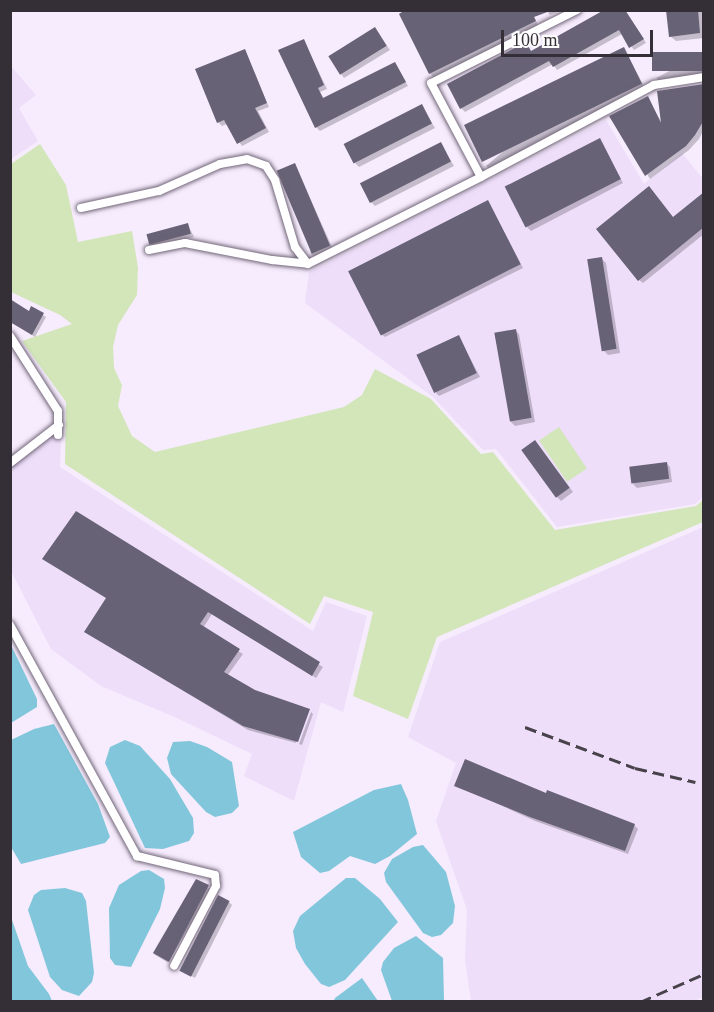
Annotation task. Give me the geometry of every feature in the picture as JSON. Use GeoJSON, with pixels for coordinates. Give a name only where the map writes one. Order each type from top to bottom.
{"type":"FeatureCollection","features":[{"type":"Feature","properties":{"kind":"street"},"geometry":{"type":"LineString","coordinates":[[481,177],[431,83],[577,10]]}},
{"type":"Feature","properties":{"kind":"street"},"geometry":{"type":"LineString","coordinates":[[149,250],[185,243],[272,260],[308,264],[481,177],[654,85],[704,77]]}},
{"type":"Feature","properties":{"kind":"street"},"geometry":{"type":"LineString","coordinates":[[81,208],[159,191],[220,164],[247,159],[266,166],[275,180],[295,247],[308,264]]}},
{"type":"Feature","properties":{"kind":"street"},"geometry":{"type":"LineString","coordinates":[[10,336],[58,411],[58,435]]}},
{"type":"Feature","properties":{"kind":"street"},"geometry":{"type":"LineString","coordinates":[[10,463],[59,425]]}},
{"type":"Feature","properties":{"kind":"street"},"geometry":{"type":"LineString","coordinates":[[10,625],[137,856],[215,875],[216,886],[174,966]]}},
{"type":"Feature","properties":{"kind":"shaded area"},"geometry":{"type":"Polygon","coordinates":[[[10,65],[36,95],[19,108],[38,141],[11,159],[10,65]]]}},
{"type":"Feature","properties":{"kind":"shaded area"},"geometry":{"type":"Polygon","coordinates":[[[606,120],[644,184],[682,153],[703,179],[703,497],[695,504],[557,527],[496,449],[483,450],[433,397],[305,303],[309,272],[606,120]]]}},
{"type":"Feature","properties":{"kind":"shaded area"},"geometry":{"type":"Polygon","coordinates":[[[54,429],[61,440],[60,467],[313,631],[326,602],[367,616],[343,712],[321,702],[294,801],[244,776],[252,754],[177,718],[101,686],[51,649],[11,571],[11,464],[54,429]]]}},
{"type":"Feature","properties":{"kind":"shaded area"},"geometry":{"type":"Polygon","coordinates":[[[703,527],[703,997],[692,1002],[471,1001],[465,960],[467,910],[436,821],[456,763],[408,737],[440,642],[703,527]]]}},
{"type":"Feature","properties":{"kind":"green space"},"geometry":{"type":"Polygon","coordinates":[[[40,144],[66,185],[78,242],[132,231],[138,268],[137,295],[118,325],[113,347],[114,368],[122,385],[118,406],[132,436],[155,452],[344,407],[362,395],[375,369],[431,399],[481,454],[493,452],[555,530],[696,506],[703,500],[703,522],[437,637],[408,719],[353,696],[373,612],[324,596],[310,624],[65,464],[66,402],[22,341],[72,324],[60,315],[11,292],[11,164],[40,144]]]}},
{"type":"Feature","properties":{"kind":"green space"},"geometry":{"type":"Polygon","coordinates":[[[559,427],[587,468],[567,482],[539,440],[559,427]]]}},
{"type":"Feature","properties":{"kind":"water"},"geometry":{"type":"Polygon","coordinates":[[[11,645],[37,699],[37,707],[11,723],[11,645]]]}},
{"type":"Feature","properties":{"kind":"water"},"geometry":{"type":"Polygon","coordinates":[[[54,724],[98,804],[110,837],[105,843],[21,864],[11,847],[11,740],[34,729],[54,724]]]}},
{"type":"Feature","properties":{"kind":"water"},"geometry":{"type":"Polygon","coordinates":[[[125,740],[140,746],[170,779],[193,818],[194,833],[189,841],[163,849],[145,848],[105,763],[110,747],[125,740]]]}},
{"type":"Feature","properties":{"kind":"water"},"geometry":{"type":"Polygon","coordinates":[[[190,741],[207,747],[232,762],[239,806],[232,813],[215,817],[206,812],[171,774],[167,758],[173,742],[190,741]]]}},
{"type":"Feature","properties":{"kind":"water"},"geometry":{"type":"Polygon","coordinates":[[[401,784],[417,834],[390,856],[375,864],[350,856],[329,871],[320,873],[301,857],[293,832],[374,790],[401,784]]]}},
{"type":"Feature","properties":{"kind":"water"},"geometry":{"type":"Polygon","coordinates":[[[423,845],[446,872],[455,906],[453,923],[441,935],[432,937],[423,933],[386,882],[384,873],[392,859],[413,847],[423,845]]]}},
{"type":"Feature","properties":{"kind":"water"},"geometry":{"type":"Polygon","coordinates":[[[149,870],[164,879],[165,888],[160,909],[131,967],[115,965],[110,958],[109,908],[119,885],[141,871],[149,870]]]}},
{"type":"Feature","properties":{"kind":"water"},"geometry":{"type":"Polygon","coordinates":[[[346,878],[355,878],[380,899],[398,922],[345,980],[329,987],[321,984],[305,964],[296,948],[293,931],[300,916],[346,878]]]}},
{"type":"Feature","properties":{"kind":"water"},"geometry":{"type":"Polygon","coordinates":[[[65,888],[82,893],[86,901],[94,973],[92,982],[79,996],[62,990],[50,977],[28,910],[34,895],[41,890],[65,888]]]}},
{"type":"Feature","properties":{"kind":"water"},"geometry":{"type":"Polygon","coordinates":[[[11,917],[28,966],[52,1001],[11,1001],[11,917]]]}},
{"type":"Feature","properties":{"kind":"water"},"geometry":{"type":"Polygon","coordinates":[[[416,936],[443,958],[444,1001],[392,1001],[381,970],[383,962],[394,948],[416,936]]]}},
{"type":"Feature","properties":{"kind":"water"},"geometry":{"type":"Polygon","coordinates":[[[362,978],[378,1001],[334,1001],[335,998],[362,978]]]}},
{"type":"Feature","properties":{"kind":"building"},"geometry":{"type":"Polygon","coordinates":[[[405,10],[550,11],[534,17],[536,21],[429,74],[399,14],[405,10]]]}},
{"type":"Feature","properties":{"kind":"building"},"geometry":{"type":"Polygon","coordinates":[[[604,10],[625,10],[644,39],[629,48],[619,30],[553,67],[549,61],[460,109],[447,84],[526,42],[531,51],[604,10]]]}},
{"type":"Feature","properties":{"kind":"building"},"geometry":{"type":"Polygon","coordinates":[[[666,10],[698,10],[700,33],[669,37],[666,10]]]}},
{"type":"Feature","properties":{"kind":"building"},"geometry":{"type":"Polygon","coordinates":[[[375,27],[387,46],[340,75],[328,56],[375,27]]]}},
{"type":"Feature","properties":{"kind":"building"},"geometry":{"type":"Polygon","coordinates":[[[304,39],[324,85],[318,88],[323,98],[395,62],[406,82],[315,128],[278,50],[304,39]]]}},
{"type":"Feature","properties":{"kind":"building"},"geometry":{"type":"Polygon","coordinates":[[[624,47],[642,84],[482,162],[464,125],[624,47]]]}},
{"type":"Feature","properties":{"kind":"building"},"geometry":{"type":"Polygon","coordinates":[[[245,49],[267,103],[255,108],[266,128],[237,144],[224,120],[217,123],[195,69],[245,49]]]}},
{"type":"Feature","properties":{"kind":"building"},"geometry":{"type":"Polygon","coordinates":[[[652,52],[704,52],[704,71],[652,71],[652,52]]]}},
{"type":"Feature","properties":{"kind":"building"},"geometry":{"type":"Polygon","coordinates":[[[704,84],[704,120],[695,135],[686,146],[645,176],[609,116],[648,96],[661,123],[657,91],[704,84]]]}},
{"type":"Feature","properties":{"kind":"building"},"geometry":{"type":"Polygon","coordinates":[[[422,104],[432,124],[354,164],[344,144],[422,104]]]}},
{"type":"Feature","properties":{"kind":"building"},"geometry":{"type":"Polygon","coordinates":[[[600,138],[621,179],[526,228],[505,187],[600,138]]]}},
{"type":"Feature","properties":{"kind":"building"},"geometry":{"type":"Polygon","coordinates":[[[441,142],[451,162],[370,203],[360,183],[441,142]]]}},
{"type":"Feature","properties":{"kind":"building"},"geometry":{"type":"Polygon","coordinates":[[[295,163],[330,246],[312,254],[277,171],[295,163]]]}},
{"type":"Feature","properties":{"kind":"building"},"geometry":{"type":"Polygon","coordinates":[[[649,186],[673,217],[704,192],[704,227],[638,281],[596,229],[649,186]]]}},
{"type":"Feature","properties":{"kind":"building"},"geometry":{"type":"Polygon","coordinates":[[[488,200],[521,264],[381,335],[348,271],[488,200]]]}},
{"type":"Feature","properties":{"kind":"building"},"geometry":{"type":"Polygon","coordinates":[[[188,223],[191,234],[149,245],[146,234],[188,223]]]}},
{"type":"Feature","properties":{"kind":"building"},"geometry":{"type":"Polygon","coordinates":[[[602,257],[617,349],[602,351],[587,259],[602,257]]]}},
{"type":"Feature","properties":{"kind":"building"},"geometry":{"type":"Polygon","coordinates":[[[10,299],[29,311],[31,306],[44,313],[32,335],[10,322],[10,299]]]}},
{"type":"Feature","properties":{"kind":"building"},"geometry":{"type":"Polygon","coordinates":[[[516,329],[532,418],[510,421],[494,333],[516,329]]]}},
{"type":"Feature","properties":{"kind":"building"},"geometry":{"type":"Polygon","coordinates":[[[459,335],[477,373],[434,393],[416,355],[459,335]]]}},
{"type":"Feature","properties":{"kind":"building"},"geometry":{"type":"Polygon","coordinates":[[[535,440],[570,488],[556,498],[521,450],[535,440]]]}},
{"type":"Feature","properties":{"kind":"building"},"geometry":{"type":"Polygon","coordinates":[[[667,462],[669,479],[631,484],[629,467],[667,462]]]}},
{"type":"Feature","properties":{"kind":"building"},"geometry":{"type":"Polygon","coordinates":[[[76,511],[320,662],[312,676],[208,612],[200,624],[240,649],[224,672],[255,690],[310,709],[298,742],[243,726],[84,632],[106,598],[42,559],[76,511]]]}},
{"type":"Feature","properties":{"kind":"building"},"geometry":{"type":"Polygon","coordinates":[[[465,759],[546,793],[547,790],[635,824],[625,851],[530,817],[454,786],[465,759]]]}},
{"type":"Feature","properties":{"kind":"building"},"geometry":{"type":"Polygon","coordinates":[[[196,879],[209,885],[169,962],[153,953],[196,879]]]}},
{"type":"Feature","properties":{"kind":"building"},"geometry":{"type":"Polygon","coordinates":[[[218,895],[230,901],[191,977],[179,971],[218,895]]]}},
{"type":"Feature","properties":{"kind":"railway"},"geometry":{"type":"LineString","coordinates":[[525,727],[635,768],[695,782]]}},
{"type":"Feature","properties":{"kind":"railway"},"geometry":{"type":"LineString","coordinates":[[640,1002],[704,974]]}}]}
